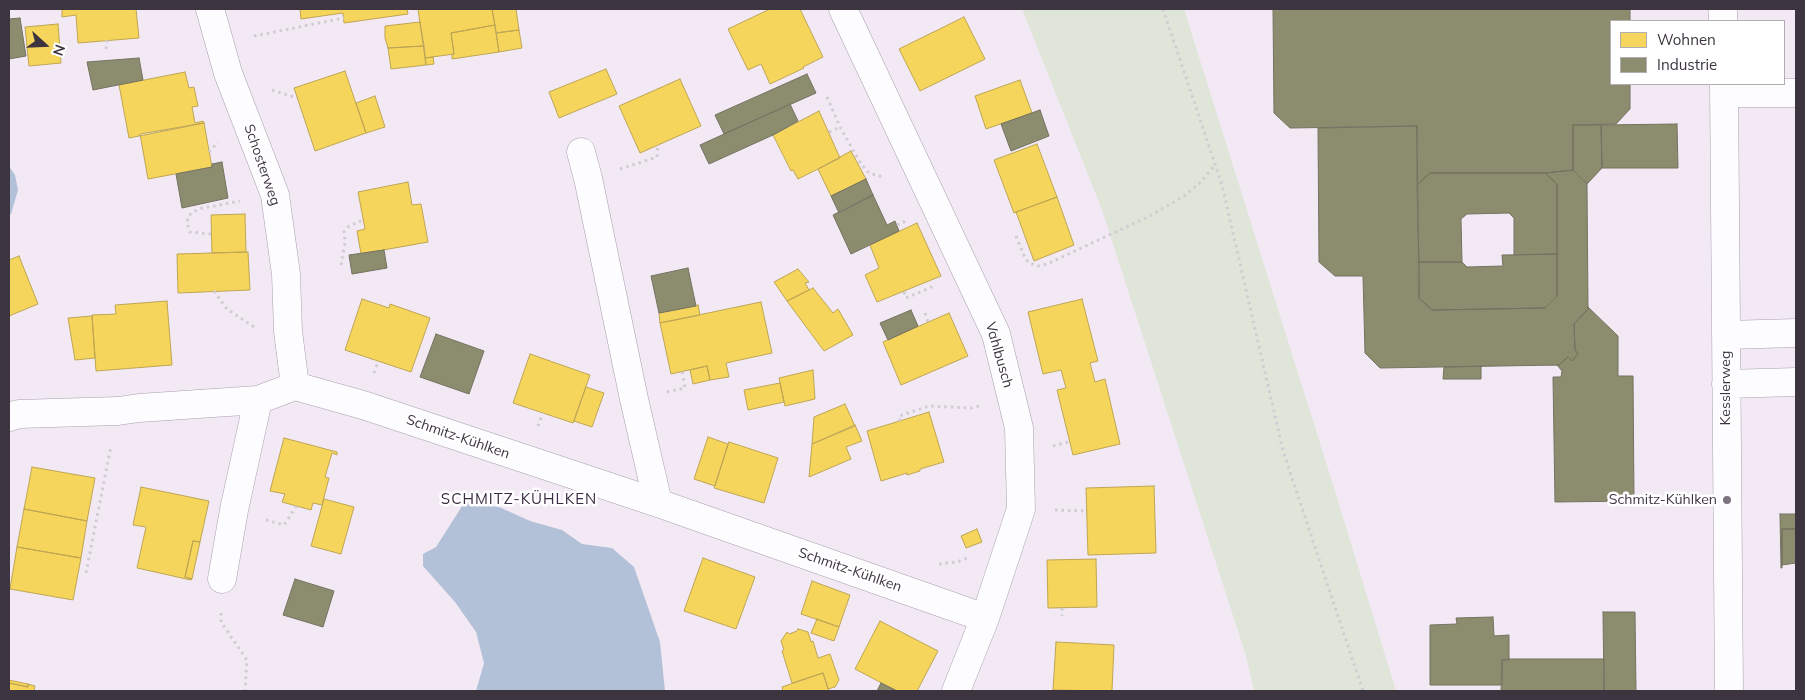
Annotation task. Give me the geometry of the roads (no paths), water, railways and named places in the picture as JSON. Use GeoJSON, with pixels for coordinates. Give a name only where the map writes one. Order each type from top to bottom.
{"type":"FeatureCollection","features":[{"type":"Feature","properties":{"kind":"street","name":"Schosterweg"},"geometry":{"type":"LineString","coordinates":[[210,9],[228,73],[275,195],[286,274],[288,332],[295,386]]}},
{"type":"Feature","properties":{"kind":"street","name":"Vahlbusch"},"geometry":{"type":"LineString","coordinates":[[843,9],[996,334],[1019,428],[1021,509],[985,618],[956,691]]}},
{"type":"Feature","properties":{"kind":"street"},"geometry":{"type":"LineString","coordinates":[[1724,89],[1796,93]]}},
{"type":"Feature","properties":{"kind":"street","name":"Kesslerweg"},"geometry":{"type":"LineString","coordinates":[[1724,89],[1729,691]]}},
{"type":"Feature","properties":{"kind":"street"},"geometry":{"type":"LineString","coordinates":[[581,152],[658,503]]}},
{"type":"Feature","properties":{"kind":"street"},"geometry":{"type":"LineString","coordinates":[[1726,335],[1796,333]]}},
{"type":"Feature","properties":{"kind":"street"},"geometry":{"type":"LineString","coordinates":[[1726,384],[1796,382]]}},
{"type":"Feature","properties":{"kind":"street"},"geometry":{"type":"LineString","coordinates":[[9,417],[19,414],[118,411],[258,400],[295,386]]}},
{"type":"Feature","properties":{"kind":"street","name":"Schmitz-Kühlken"},"geometry":{"type":"LineString","coordinates":[[295,386],[363,405],[658,503],[985,618]]}},
{"type":"Feature","properties":{"kind":"street"},"geometry":{"type":"LineString","coordinates":[[224,568],[258,400]]}},
{"type":"Feature","properties":{"kind":"water"},"geometry":{"type":"Polygon","coordinates":[[[9,166],[15,175],[18,190],[11,214],[9,215],[9,166]]]}},
{"type":"Feature","properties":{"kind":"water"},"geometry":{"type":"Polygon","coordinates":[[[464,503],[499,507],[530,521],[562,530],[582,544],[612,548],[634,567],[660,642],[665,691],[476,691],[484,663],[476,632],[455,602],[423,566],[423,554],[436,547],[464,503]]]}},
{"type":"Feature","properties":{"kind":"place","name":"Schmitz-Kühlken"},"geometry":{"type":"Point","coordinates":[1727,500]}},
{"type":"Feature","properties":{"kind":"district","name":"SCHMITZ-KÜHLKEN"},"geometry":{"type":"Point","coordinates":[519,499]}}]}
